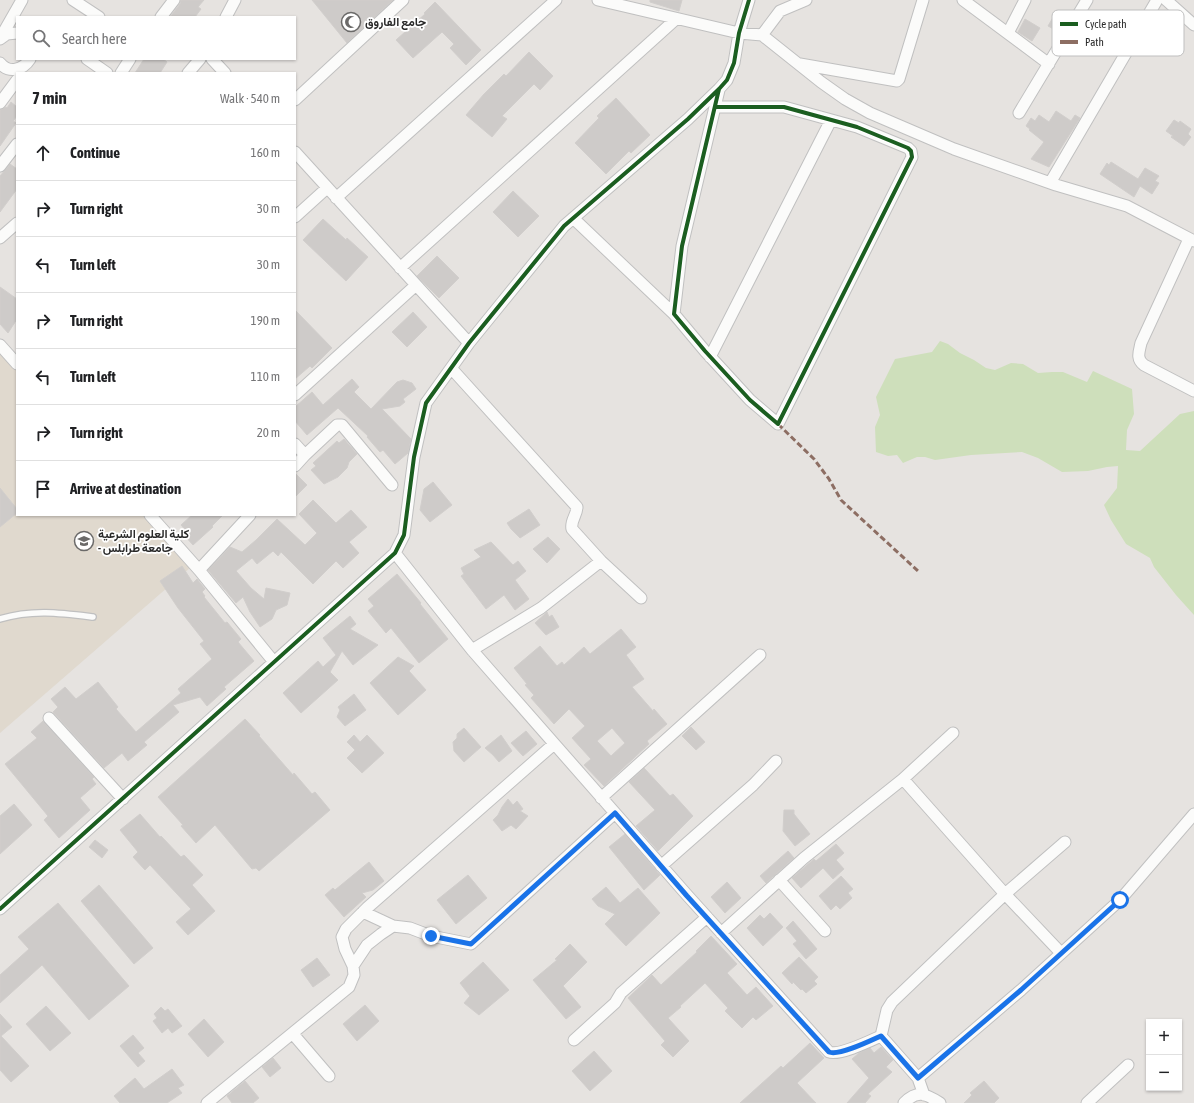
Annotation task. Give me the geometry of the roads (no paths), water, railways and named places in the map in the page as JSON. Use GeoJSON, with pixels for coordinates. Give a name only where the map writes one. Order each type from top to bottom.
{"type":"FeatureCollection","features":[{"type":"Feature","properties":{"kind":"street"},"geometry":{"type":"LineString","coordinates":[[1,38],[22,0]]}},
{"type":"Feature","properties":{"kind":"street"},"geometry":{"type":"LineString","coordinates":[[74,0],[98,16]]}},
{"type":"Feature","properties":{"kind":"street"},"geometry":{"type":"LineString","coordinates":[[162,16],[174,0]]}},
{"type":"Feature","properties":{"kind":"street"},"geometry":{"type":"LineString","coordinates":[[227,16],[235,0]]}},
{"type":"Feature","properties":{"kind":"street"},"geometry":{"type":"LineString","coordinates":[[296,99],[403,0]]}},
{"type":"Feature","properties":{"kind":"street"},"geometry":{"type":"LineString","coordinates":[[336,198],[556,0]]}},
{"type":"Feature","properties":{"kind":"street"},"geometry":{"type":"LineString","coordinates":[[598,0],[739,33],[762,34],[821,82],[845,99],[870,113],[954,149],[1050,183],[1127,206],[1191,240],[1141,343],[1139,358],[1144,365],[1194,391]]}},
{"type":"Feature","properties":{"kind":"street"},"geometry":{"type":"LineString","coordinates":[[0,909],[395,553],[404,535],[414,457],[426,403],[469,343],[564,226],[688,119],[720,89],[727,80],[734,63],[739,33],[748,0]]}},
{"type":"Feature","properties":{"kind":"street"},"geometry":{"type":"LineString","coordinates":[[762,34],[780,11],[806,0]]}},
{"type":"Feature","properties":{"kind":"street"},"geometry":{"type":"LineString","coordinates":[[799,64],[897,81],[899,80],[923,0]]}},
{"type":"Feature","properties":{"kind":"street"},"geometry":{"type":"LineString","coordinates":[[963,0],[1049,64]]}},
{"type":"Feature","properties":{"kind":"street"},"geometry":{"type":"LineString","coordinates":[[1008,33],[1025,0]]}},
{"type":"Feature","properties":{"kind":"street"},"geometry":{"type":"LineString","coordinates":[[1081,10],[1087,0]]}},
{"type":"Feature","properties":{"kind":"street"},"geometry":{"type":"LineString","coordinates":[[1151,10],[1157,0]]}},
{"type":"Feature","properties":{"kind":"street"},"geometry":{"type":"LineString","coordinates":[[1166,0],[1177,10]]}},
{"type":"Feature","properties":{"kind":"street"},"geometry":{"type":"LineString","coordinates":[[1184,16],[1194,25]]}},
{"type":"Feature","properties":{"kind":"street"},"geometry":{"type":"LineString","coordinates":[[400,268],[676,19]]}},
{"type":"Feature","properties":{"kind":"street"},"geometry":{"type":"LineString","coordinates":[[1,38],[7,34],[16,33]]}},
{"type":"Feature","properties":{"kind":"street"},"geometry":{"type":"LineString","coordinates":[[1019,113],[1054,56]]}},
{"type":"Feature","properties":{"kind":"street"},"geometry":{"type":"LineString","coordinates":[[1050,183],[1124,56]]}},
{"type":"Feature","properties":{"kind":"street"},"geometry":{"type":"LineString","coordinates":[[22,72],[29,60]]}},
{"type":"Feature","properties":{"kind":"street"},"geometry":{"type":"LineString","coordinates":[[88,60],[106,72]]}},
{"type":"Feature","properties":{"kind":"street"},"geometry":{"type":"LineString","coordinates":[[123,72],[129,60]]}},
{"type":"Feature","properties":{"kind":"street"},"geometry":{"type":"LineString","coordinates":[[189,72],[199,60]]}},
{"type":"Feature","properties":{"kind":"street"},"geometry":{"type":"LineString","coordinates":[[213,60],[224,72]]}},
{"type":"Feature","properties":{"kind":"street"},"geometry":{"type":"LineString","coordinates":[[0,63],[8,69],[19,72]]}},
{"type":"Feature","properties":{"kind":"street"},"geometry":{"type":"LineString","coordinates":[[0,103],[16,81]]}},
{"type":"Feature","properties":{"kind":"street"},"geometry":{"type":"LineString","coordinates":[[674,314],[682,246],[720,89]]}},
{"type":"Feature","properties":{"kind":"street"},"geometry":{"type":"LineString","coordinates":[[573,218],[674,314],[710,357],[750,400],[778,424],[912,157],[911,151],[908,148],[858,127],[784,107],[715,108]]}},
{"type":"Feature","properties":{"kind":"street"},"geometry":{"type":"LineString","coordinates":[[710,357],[831,120]]}},
{"type":"Feature","properties":{"kind":"street"},"geometry":{"type":"LineString","coordinates":[[0,166],[16,145]]}},
{"type":"Feature","properties":{"kind":"street"},"geometry":{"type":"LineString","coordinates":[[296,153],[469,343]]}},
{"type":"Feature","properties":{"kind":"street"},"geometry":{"type":"LineString","coordinates":[[296,217],[327,188]]}},
{"type":"Feature","properties":{"kind":"street"},"geometry":{"type":"LineString","coordinates":[[0,238],[16,225]]}},
{"type":"Feature","properties":{"kind":"street"},"geometry":{"type":"LineString","coordinates":[[296,395],[416,285]]}},
{"type":"Feature","properties":{"kind":"street"},"geometry":{"type":"LineString","coordinates":[[0,345],[16,363]]}},
{"type":"Feature","properties":{"kind":"street"},"geometry":{"type":"LineString","coordinates":[[451,368],[577,507],[571,527],[601,561],[641,598]]}},
{"type":"Feature","properties":{"kind":"street"},"geometry":{"type":"LineString","coordinates":[[296,465],[337,425],[342,425],[392,485]]}},
{"type":"Feature","properties":{"kind":"street"},"geometry":{"type":"LineString","coordinates":[[296,445],[305,455]]}},
{"type":"Feature","properties":{"kind":"street"},"geometry":{"type":"LineString","coordinates":[[151,516],[199,570],[274,662]]}},
{"type":"Feature","properties":{"kind":"street"},"geometry":{"type":"LineString","coordinates":[[199,570],[249,516]]}},
{"type":"Feature","properties":{"kind":"street"},"geometry":{"type":"LineString","coordinates":[[395,553],[472,650],[661,866],[830,1053],[840,1052],[881,1036]]}},
{"type":"Feature","properties":{"kind":"street"},"geometry":{"type":"LineString","coordinates":[[472,650],[541,608],[601,561]]}},
{"type":"Feature","properties":{"kind":"street"},"geometry":{"type":"LineString","coordinates":[[601,798],[760,655]]}},
{"type":"Feature","properties":{"kind":"street"},"geometry":{"type":"LineString","coordinates":[[49,718],[122,799]]}},
{"type":"Feature","properties":{"kind":"street"},"geometry":{"type":"LineString","coordinates":[[721,932],[825,840],[903,779],[953,733]]}},
{"type":"Feature","properties":{"kind":"street"},"geometry":{"type":"LineString","coordinates":[[207,1103],[349,987],[354,975],[353,966],[345,949],[342,937],[346,928],[554,744]]}},
{"type":"Feature","properties":{"kind":"street"},"geometry":{"type":"LineString","coordinates":[[661,866],[753,785],[776,761]]}},
{"type":"Feature","properties":{"kind":"street"},"geometry":{"type":"LineString","coordinates":[[903,779],[1005,894],[1061,953]]}},
{"type":"Feature","properties":{"kind":"street"},"geometry":{"type":"LineString","coordinates":[[363,912],[393,926],[410,928],[431,936],[471,944],[615,813]]}},
{"type":"Feature","properties":{"kind":"street"},"geometry":{"type":"LineString","coordinates":[[918,1078],[1021,990],[1120,900],[1194,814]]}},
{"type":"Feature","properties":{"kind":"street"},"geometry":{"type":"LineString","coordinates":[[881,1036],[887,1010],[892,1002],[1005,894],[1066,842]]}},
{"type":"Feature","properties":{"kind":"street"},"geometry":{"type":"LineString","coordinates":[[779,880],[825,931]]}},
{"type":"Feature","properties":{"kind":"street"},"geometry":{"type":"LineString","coordinates":[[574,1040],[615,1003],[621,993],[707,917]]}},
{"type":"Feature","properties":{"kind":"street"},"geometry":{"type":"LineString","coordinates":[[353,966],[367,945],[393,926]]}},
{"type":"Feature","properties":{"kind":"street"},"geometry":{"type":"LineString","coordinates":[[292,1034],[329,1076]]}},
{"type":"Feature","properties":{"kind":"street"},"geometry":{"type":"LineString","coordinates":[[881,1036],[918,1078],[924,1095]]}},
{"type":"Feature","properties":{"kind":"street"},"geometry":{"type":"LineString","coordinates":[[1087,1103],[1128,1065]]}},
{"type":"Feature","properties":{"kind":"street"},"geometry":{"type":"LineString","coordinates":[[904,1103],[910,1097],[919,1094],[930,1097],[940,1103]]}},
{"type":"Feature","properties":{"kind":"lane"},"geometry":{"type":"LineString","coordinates":[[0,619],[15,614],[49,612],[93,617]]}},
{"type":"Feature","properties":{"kind":"place","name":"جامع الفاروق"},"geometry":{"type":"Point","coordinates":[351,22]}},
{"type":"Feature","properties":{"kind":"place","name":"كلية العلوم الشرعية - جامعة طرابلس"},"geometry":{"type":"Point","coordinates":[84,541]}}]}
